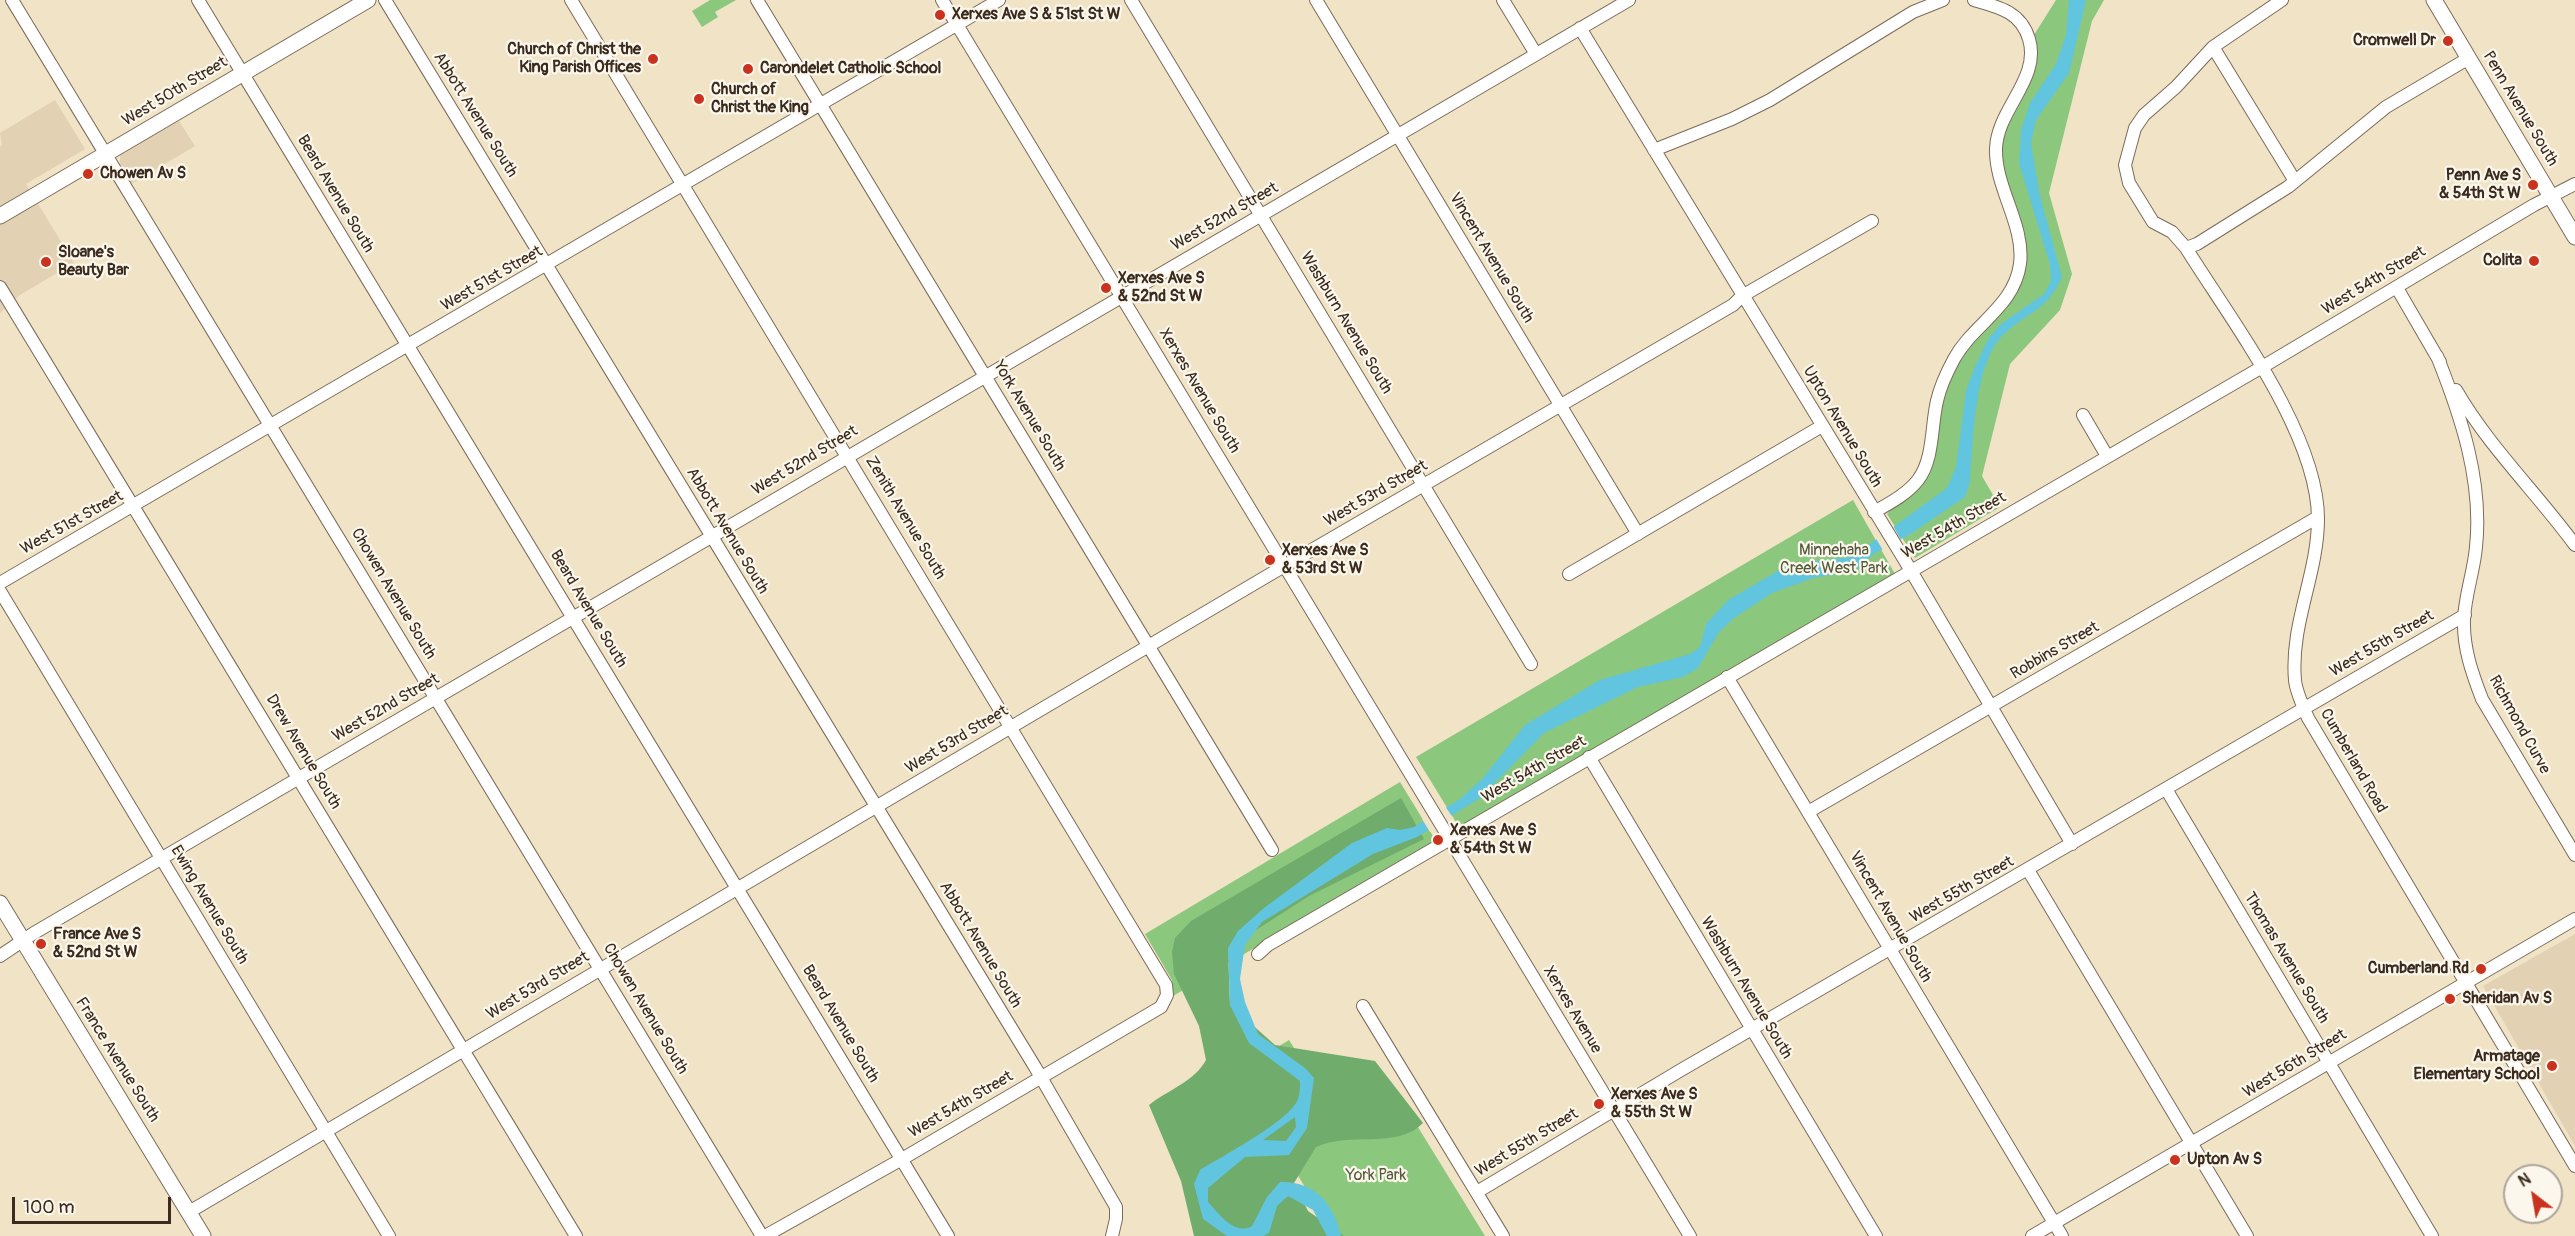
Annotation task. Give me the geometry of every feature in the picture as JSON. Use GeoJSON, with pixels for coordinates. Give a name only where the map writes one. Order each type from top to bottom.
{"type":"FeatureCollection","features":[{"type":"Feature","properties":{"kind":"main road","name":"West 50th Street"},"geometry":{"type":"LineString","coordinates":[[0,216],[368,0]]}},
{"type":"Feature","properties":{"kind":"main road","name":"Penn Avenue South"},"geometry":{"type":"LineString","coordinates":[[2434,0],[2575,237]]}},
{"type":"Feature","properties":{"kind":"main road","name":"France Avenue South"},"geometry":{"type":"LineString","coordinates":[[0,903],[203,1236]]}},
{"type":"Feature","properties":{"kind":"street","name":"Chowen Avenue South"},"geometry":{"type":"LineString","coordinates":[[12,0],[763,1236]]}},
{"type":"Feature","properties":{"kind":"street","name":"Beard Avenue South"},"geometry":{"type":"LineString","coordinates":[[198,0],[739,888],[948,1236]]}},
{"type":"Feature","properties":{"kind":"street","name":"Abbott Avenue South"},"geometry":{"type":"LineString","coordinates":[[385,0],[1041,1078],[1116,1206],[1112,1236]]}},
{"type":"Feature","properties":{"kind":"street","name":"Zenith Avenue South"},"geometry":{"type":"LineString","coordinates":[[571,0],[1012,726],[1167,985],[1167,995]]}},
{"type":"Feature","properties":{"kind":"street","name":"York Avenue South"},"geometry":{"type":"LineString","coordinates":[[757,0],[1272,850]]}},
{"type":"Feature","properties":{"kind":"street","name":"Xerxes Avenue South"},"geometry":{"type":"LineString","coordinates":[[942,0],[1286,565],[1426,801]]}},
{"type":"Feature","properties":{"kind":"street","name":"West 51st Street"},"geometry":{"type":"LineString","coordinates":[[0,583],[134,507],[999,0]]}},
{"type":"Feature","properties":{"kind":"street","name":"Washburn Avenue South"},"geometry":{"type":"LineString","coordinates":[[1131,0],[1532,664]]}},
{"type":"Feature","properties":{"kind":"street","name":"Vincent Avenue South"},"geometry":{"type":"LineString","coordinates":[[1317,0],[1638,534]]}},
{"type":"Feature","properties":{"kind":"street"},"geometry":{"type":"LineString","coordinates":[[1503,0],[1536,54]]}},
{"type":"Feature","properties":{"kind":"street","name":"West 52nd Street"},"geometry":{"type":"LineString","coordinates":[[0,956],[572,616],[1629,0]]}},
{"type":"Feature","properties":{"kind":"street"},"geometry":{"type":"LineString","coordinates":[[1654,150],[1732,119],[1770,100],[1913,12],[1931,2],[1943,0]]}},
{"type":"Feature","properties":{"kind":"street"},"geometry":{"type":"LineString","coordinates":[[1874,512],[1908,491],[1919,479],[1926,464],[1937,400],[1945,378],[1955,357],[1969,338],[1998,310],[2008,296],[2020,263],[2019,246],[1997,171],[1996,148],[1999,128],[2028,74],[2032,47],[2027,31],[2018,18],[2006,9],[1974,0]]}},
{"type":"Feature","properties":{"kind":"street"},"geometry":{"type":"LineString","coordinates":[[2282,0],[2213,47],[2295,181]]}},
{"type":"Feature","properties":{"kind":"street","name":"Upton Avenue South"},"geometry":{"type":"LineString","coordinates":[[1580,28],[1882,524],[2072,844]]}},
{"type":"Feature","properties":{"kind":"street","name":"Cumberland Road"},"geometry":{"type":"LineString","coordinates":[[2213,47],[2176,87],[2144,115],[2135,128],[2125,165],[2129,183],[2153,222],[2180,239],[2186,248],[2283,406],[2308,459],[2316,488],[2318,517],[2315,563],[2300,610],[2296,634],[2295,681],[2304,709],[2575,1166]]}},
{"type":"Feature","properties":{"kind":"street"},"geometry":{"type":"LineString","coordinates":[[2186,248],[2197,244],[2295,181],[2386,107],[2469,58]]}},
{"type":"Feature","properties":{"kind":"street","name":"West 54th Street"},"geometry":{"type":"LineString","coordinates":[[1258,954],[1268,945],[1589,757],[2260,368],[2550,196],[2575,184]]}},
{"type":"Feature","properties":{"kind":"street","name":"West 53rd Street"},"geometry":{"type":"LineString","coordinates":[[189,1212],[1286,565],[1733,305],[1742,296],[1872,221]]}},
{"type":"Feature","properties":{"kind":"street","name":"Drew Avenue South"},"geometry":{"type":"LineString","coordinates":[[0,287],[576,1236]]}},
{"type":"Feature","properties":{"kind":"street"},"geometry":{"type":"LineString","coordinates":[[2397,288],[2484,435],[2553,515],[2575,545]]}},
{"type":"Feature","properties":{"kind":"street","name":"Richmond Curve"},"geometry":{"type":"LineString","coordinates":[[2436,356],[2464,430],[2476,508],[2476,547],[2465,615],[2466,646],[2482,699],[2575,855]]}},
{"type":"Feature","properties":{"kind":"street"},"geometry":{"type":"LineString","coordinates":[[2083,415],[2107,456]]}},
{"type":"Feature","properties":{"kind":"street"},"geometry":{"type":"LineString","coordinates":[[1569,574],[1822,426]]}},
{"type":"Feature","properties":{"kind":"street","name":"Robbins Street"},"geometry":{"type":"LineString","coordinates":[[1808,812],[2318,517]]}},
{"type":"Feature","properties":{"kind":"street","name":"Ewing Avenue South"},"geometry":{"type":"LineString","coordinates":[[0,591],[389,1236]]}},
{"type":"Feature","properties":{"kind":"street","name":"West 55th Street"},"geometry":{"type":"LineString","coordinates":[[1477,1192],[2465,615]]}},
{"type":"Feature","properties":{"kind":"street","name":"Vincent Avenue South"},"geometry":{"type":"LineString","coordinates":[[1727,677],[2062,1236]]}},
{"type":"Feature","properties":{"kind":"street","name":"Washburn Avenue South"},"geometry":{"type":"LineString","coordinates":[[1589,757],[1876,1236]]}},
{"type":"Feature","properties":{"kind":"street","name":"Thomas Avenue South"},"geometry":{"type":"LineString","coordinates":[[2166,789],[2432,1236]]}},
{"type":"Feature","properties":{"kind":"street","name":"Xerxes Avenue"},"geometry":{"type":"LineString","coordinates":[[1426,801],[1690,1236]]}},
{"type":"Feature","properties":{"kind":"street"},"geometry":{"type":"LineString","coordinates":[[2028,870],[2247,1236]]}},
{"type":"Feature","properties":{"kind":"street","name":"West 56th Street"},"geometry":{"type":"LineString","coordinates":[[2032,1236],[2575,919]]}},
{"type":"Feature","properties":{"kind":"street","name":"West 54th Street"},"geometry":{"type":"LineString","coordinates":[[763,1236],[902,1159],[1161,1007],[1167,995]]}},
{"type":"Feature","properties":{"kind":"street"},"geometry":{"type":"LineString","coordinates":[[1363,1006],[1503,1236]]}},
{"type":"Feature","properties":{"kind":"shaded area"},"geometry":{"type":"Polygon","coordinates":[[[55,100],[85,149],[26,184],[74,263],[20,295],[0,313],[0,147],[2,145],[0,133],[55,100]]]}},
{"type":"Feature","properties":{"kind":"shaded area"},"geometry":{"type":"Polygon","coordinates":[[[179,121],[195,146],[131,184],[120,164],[120,155],[179,121]]]}},
{"type":"Feature","properties":{"kind":"shaded area","name":"Armatage Elementary School"},"geometry":{"type":"Polygon","coordinates":[[[2575,934],[2575,1146],[2483,986],[2575,934]]]}},
{"type":"Feature","properties":{"kind":"green space"},"geometry":{"type":"Polygon","coordinates":[[[710,0],[736,0],[715,12],[718,17],[702,27],[692,11],[710,0]]]}},
{"type":"Feature","properties":{"kind":"green space","name":"Minnehaha Creek West Park"},"geometry":{"type":"Polygon","coordinates":[[[2056,0],[2104,0],[2092,21],[2049,193],[2072,274],[2060,310],[2010,364],[1982,476],[2000,507],[1915,558],[1887,514],[1919,479],[1945,378],[1998,310],[2020,263],[1996,148],[2034,35],[2056,0]]]}},
{"type":"Feature","properties":{"kind":"green space","name":"Minnehaha Creek West Park"},"geometry":{"type":"Polygon","coordinates":[[[1853,500],[1895,574],[1459,827],[1416,757],[1853,500]]]}},
{"type":"Feature","properties":{"kind":"green space"},"geometry":{"type":"Polygon","coordinates":[[[1400,782],[1436,841],[1173,996],[1172,980],[1145,934],[1400,782]]]}},
{"type":"Feature","properties":{"kind":"green space"},"geometry":{"type":"Polygon","coordinates":[[[1401,798],[1424,839],[1309,896],[1228,948],[1230,1005],[1275,1045],[1375,1061],[1423,1123],[1400,1136],[1343,1140],[1316,1147],[1294,1183],[1308,1211],[1344,1236],[1194,1236],[1181,1181],[1149,1105],[1188,1080],[1206,1060],[1199,1026],[1174,974],[1172,952],[1175,938],[1191,921],[1401,798]]]}},
{"type":"Feature","properties":{"kind":"green space","name":"York Park"},"geometry":{"type":"Polygon","coordinates":[[[1289,1040],[1310,1073],[1397,1093],[1485,1236],[1335,1236],[1235,1073],[1289,1040]]]}},
{"type":"Feature","properties":{"kind":"water"},"geometry":{"type":"Polygon","coordinates":[[[2069,0],[2086,0],[2069,73],[2036,120],[2031,143],[2040,196],[2062,277],[2050,297],[2003,335],[1993,348],[1986,364],[1977,405],[1970,482],[1965,497],[1912,533],[1874,554],[1854,571],[1813,578],[1772,593],[1734,618],[1719,632],[1698,668],[1683,677],[1638,687],[1544,733],[1480,798],[1417,837],[1373,854],[1262,922],[1245,945],[1240,979],[1245,1002],[1258,1034],[1305,1068],[1314,1078],[1307,1128],[1289,1155],[1245,1157],[1208,1188],[1208,1202],[1222,1218],[1234,1226],[1246,1228],[1252,1226],[1267,1197],[1280,1182],[1292,1183],[1313,1190],[1321,1197],[1333,1214],[1341,1236],[1327,1236],[1313,1210],[1288,1196],[1277,1206],[1269,1233],[1263,1236],[1227,1236],[1203,1219],[1194,1184],[1200,1170],[1254,1138],[1283,1117],[1293,1108],[1300,1092],[1300,1081],[1249,1043],[1230,1005],[1228,948],[1238,931],[1264,908],[1352,843],[1387,828],[1400,830],[1414,827],[1460,799],[1483,778],[1525,725],[1600,680],[1690,654],[1700,647],[1706,624],[1728,600],[1783,568],[1807,562],[1852,557],[1947,488],[1956,467],[1966,391],[1988,339],[2001,324],[2044,294],[2051,281],[2050,265],[2019,163],[2021,130],[2030,103],[2056,64],[2066,35],[2069,0]],[[1295,1117],[1263,1140],[1286,1141],[1296,1127],[1295,1117]]]}},
{"type":"Feature","properties":{"kind":"pier"},"geometry":{"type":"Polygon","coordinates":[[[1892,524],[1902,542],[1884,552],[1875,537],[1892,524]]]}},
{"type":"Feature","properties":{"kind":"pier"},"geometry":{"type":"Polygon","coordinates":[[[1445,806],[1453,818],[1430,832],[1422,819],[1445,806]]]}},
{"type":"Feature","properties":{"kind":"place","name":"Xerxes Ave S & 51st St W"},"geometry":{"type":"Point","coordinates":[940,15]}},
{"type":"Feature","properties":{"kind":"place","name":"Cromwell Dr"},"geometry":{"type":"Point","coordinates":[2448,41]}},
{"type":"Feature","properties":{"kind":"place","name":"Church of Christ the King Parish Offices"},"geometry":{"type":"Point","coordinates":[653,59]}},
{"type":"Feature","properties":{"kind":"place","name":"Carondelet Catholic School"},"geometry":{"type":"Point","coordinates":[748,69]}},
{"type":"Feature","properties":{"kind":"place","name":"Church of Christ the King"},"geometry":{"type":"Point","coordinates":[699,99]}},
{"type":"Feature","properties":{"kind":"place","name":"Chowen Av S"},"geometry":{"type":"Point","coordinates":[88,174]}},
{"type":"Feature","properties":{"kind":"place","name":"Penn Ave S & 54th St W"},"geometry":{"type":"Point","coordinates":[2533,185]}},
{"type":"Feature","properties":{"kind":"place","name":"Colita"},"geometry":{"type":"Point","coordinates":[2534,261]}},
{"type":"Feature","properties":{"kind":"place","name":"Sloane's Beauty Bar"},"geometry":{"type":"Point","coordinates":[46,262]}},
{"type":"Feature","properties":{"kind":"place","name":"Xerxes Ave S & 52nd St W"},"geometry":{"type":"Point","coordinates":[1106,288]}},
{"type":"Feature","properties":{"kind":"place","name":"Xerxes Ave S & 53rd St W"},"geometry":{"type":"Point","coordinates":[1270,560]}},
{"type":"Feature","properties":{"kind":"place","name":"Xerxes Ave S & 54th St W"},"geometry":{"type":"Point","coordinates":[1438,840]}},
{"type":"Feature","properties":{"kind":"place","name":"France Ave S & 52nd St W"},"geometry":{"type":"Point","coordinates":[41,944]}},
{"type":"Feature","properties":{"kind":"place","name":"Cumberland Rd"},"geometry":{"type":"Point","coordinates":[2481,969]}},
{"type":"Feature","properties":{"kind":"place","name":"Sheridan Av S"},"geometry":{"type":"Point","coordinates":[2450,999]}},
{"type":"Feature","properties":{"kind":"place","name":"Armatage Elementary School"},"geometry":{"type":"Point","coordinates":[2552,1066]}},
{"type":"Feature","properties":{"kind":"place","name":"Xerxes Ave S & 55th St W"},"geometry":{"type":"Point","coordinates":[1599,1104]}},
{"type":"Feature","properties":{"kind":"place","name":"Upton Av S"},"geometry":{"type":"Point","coordinates":[2175,1160]}}]}
